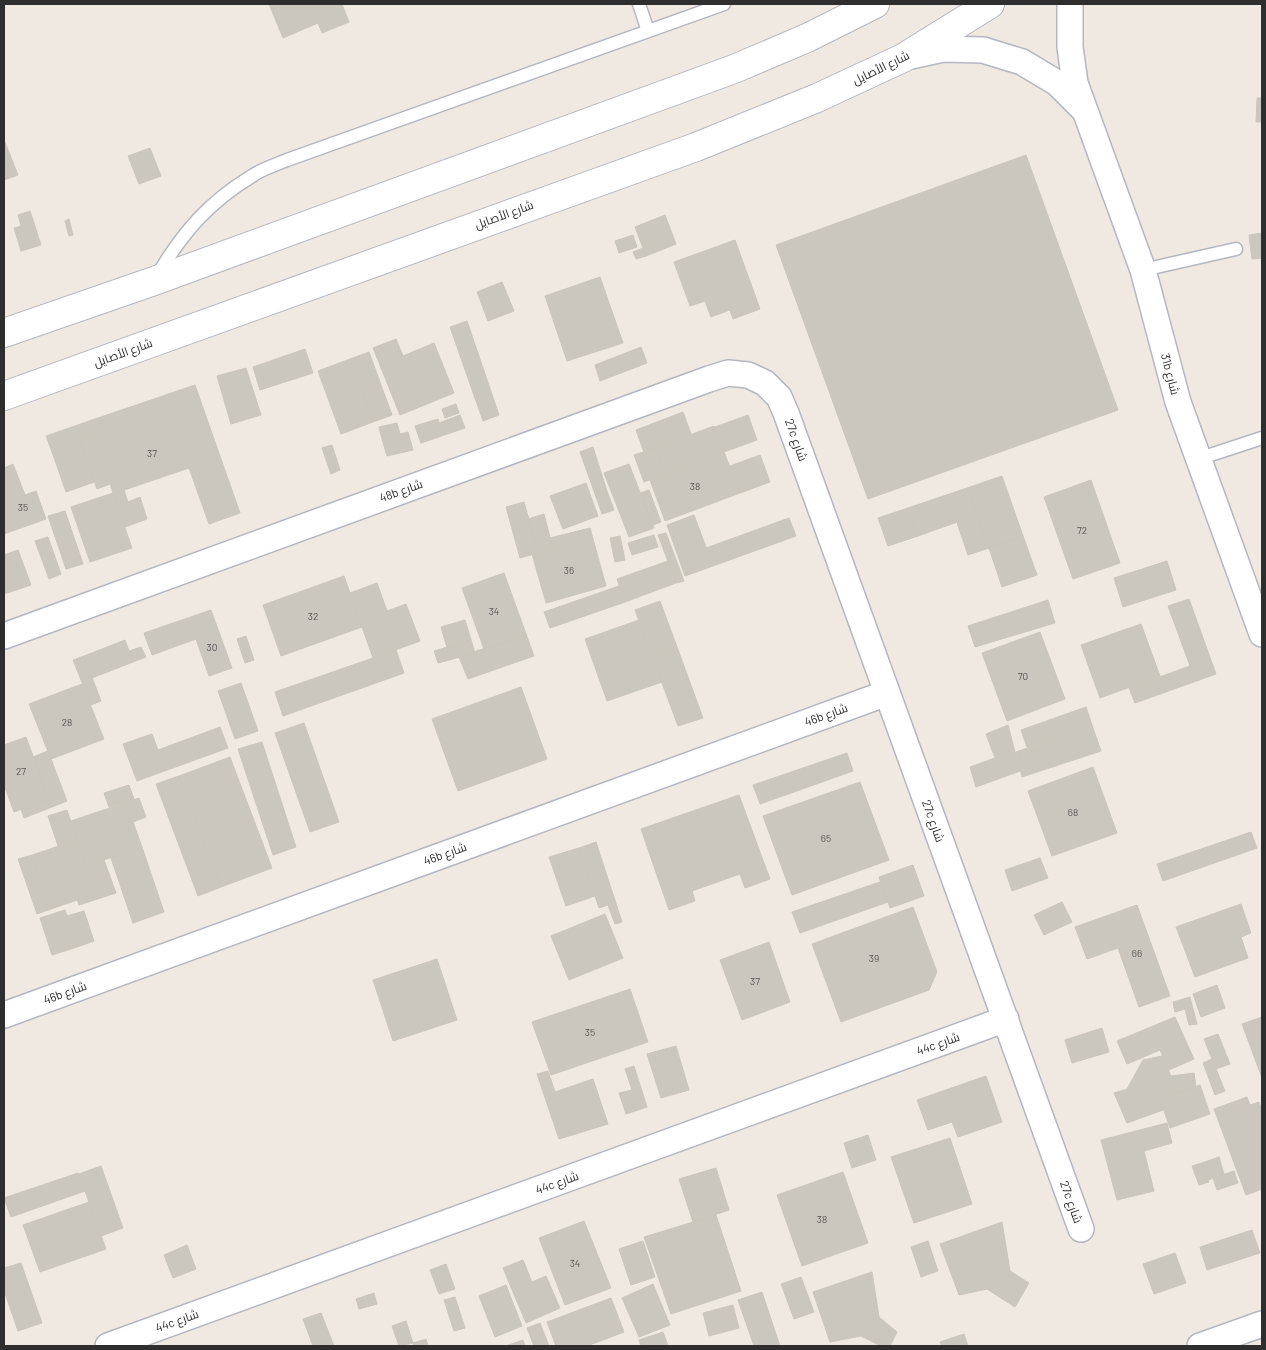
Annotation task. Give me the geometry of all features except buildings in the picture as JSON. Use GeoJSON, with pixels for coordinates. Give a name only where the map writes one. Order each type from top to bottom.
{"type":"FeatureCollection","features":[{"type":"Feature","properties":{"kind":"main road"},"geometry":{"type":"LineString","coordinates":[[4,333],[154,281],[734,70],[807,38],[875,4]]}},
{"type":"Feature","properties":{"kind":"main road","name":"شارع الأصايل"},"geometry":{"type":"LineString","coordinates":[[4,396],[696,147],[817,98],[903,58],[990,4]]}},
{"type":"Feature","properties":{"kind":"street","name":"31b شارع"},"geometry":{"type":"LineString","coordinates":[[1070,4],[1070,46],[1075,83],[1143,270],[1178,402],[1262,634]]}},
{"type":"Feature","properties":{"kind":"street","name":"31b شارع"},"geometry":{"type":"LineString","coordinates":[[903,58],[943,49],[983,50],[1022,62],[1056,83],[1085,112]]}},
{"type":"Feature","properties":{"kind":"street","name":"48b شارع"},"geometry":{"type":"LineString","coordinates":[[4,636],[728,373],[748,375],[765,383],[779,397],[786,412]]}},
{"type":"Feature","properties":{"kind":"street","name":"27c شارع"},"geometry":{"type":"LineString","coordinates":[[786,412],[1081,1229]]}},
{"type":"Feature","properties":{"kind":"street","name":"46b شارع"},"geometry":{"type":"LineString","coordinates":[[4,1015],[887,693]]}},
{"type":"Feature","properties":{"kind":"street","name":"44c شارع"},"geometry":{"type":"LineString","coordinates":[[108,1346],[1006,1019]]}},
{"type":"Feature","properties":{"kind":"street"},"geometry":{"type":"LineString","coordinates":[[1200,1346],[1262,1324]]}},
{"type":"Feature","properties":{"kind":"lane"},"geometry":{"type":"LineString","coordinates":[[639,4],[648,31]]}},
{"type":"Feature","properties":{"kind":"lane"},"geometry":{"type":"LineString","coordinates":[[154,281],[172,249],[195,220],[222,195],[253,175],[287,160],[724,4]]}},
{"type":"Feature","properties":{"kind":"lane"},"geometry":{"type":"LineString","coordinates":[[1143,270],[1236,249]]}},
{"type":"Feature","properties":{"kind":"lane"},"geometry":{"type":"LineString","coordinates":[[1198,459],[1262,438]]}}]}
